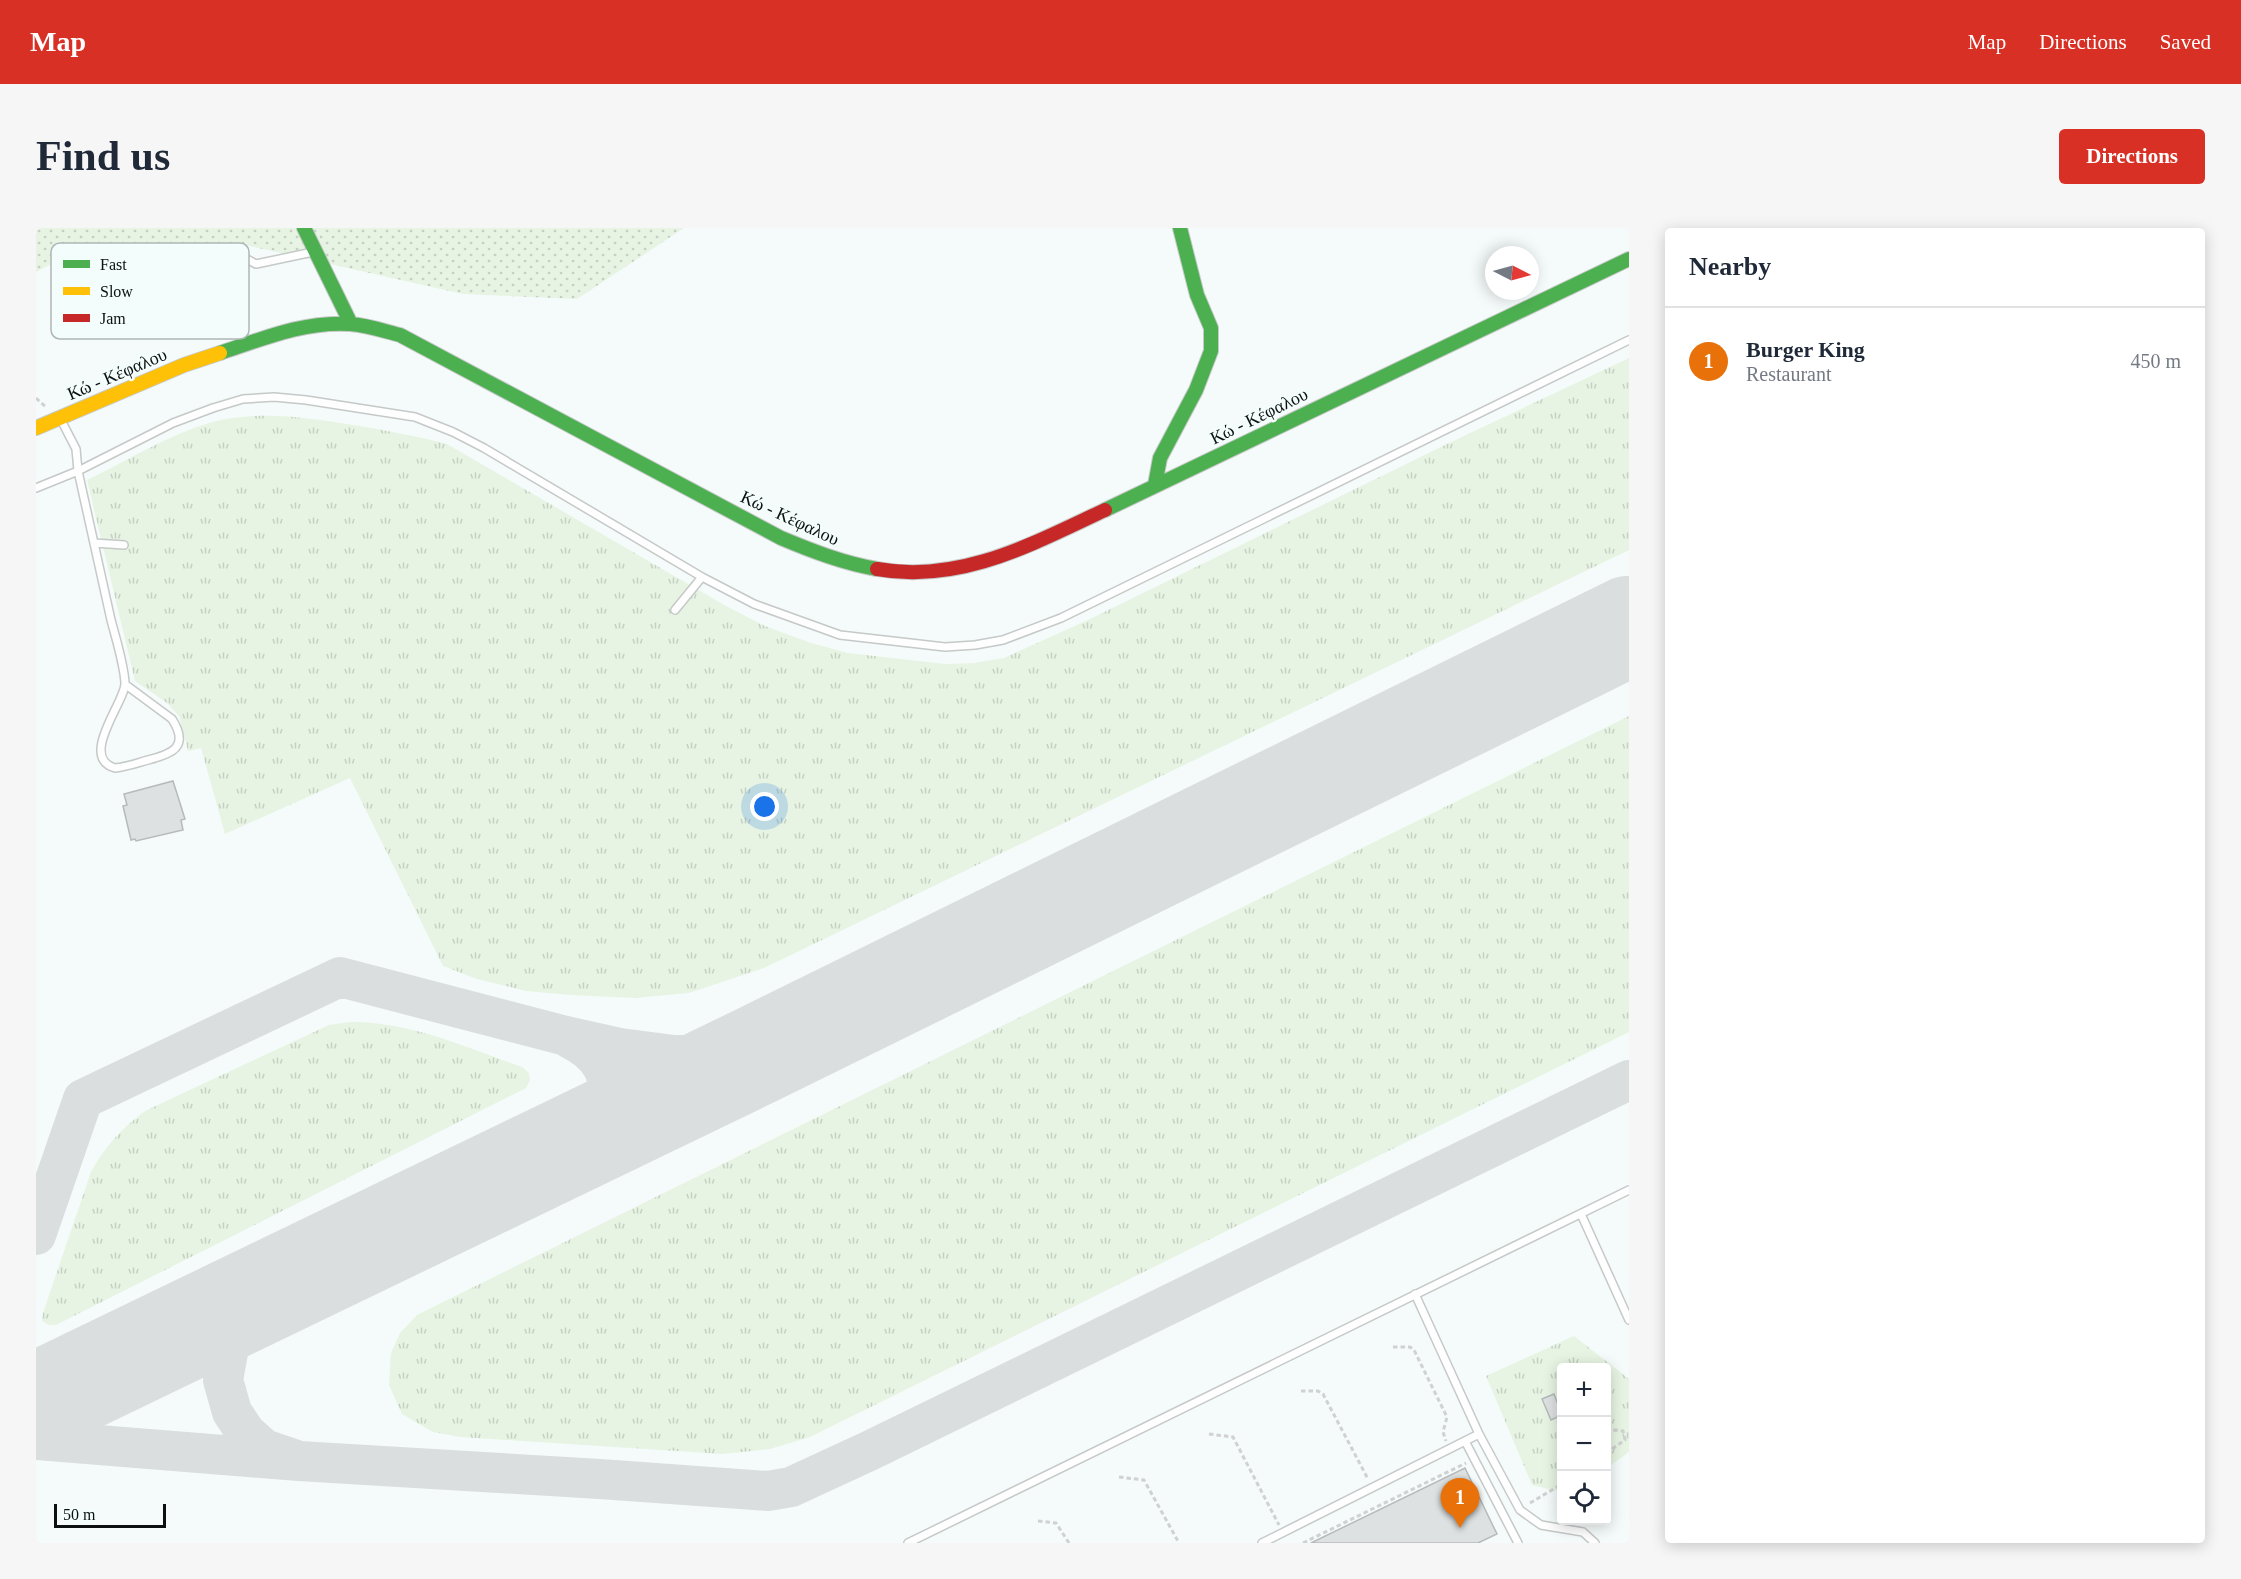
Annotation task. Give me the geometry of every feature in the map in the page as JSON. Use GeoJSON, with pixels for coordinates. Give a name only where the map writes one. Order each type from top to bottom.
{"type":"FeatureCollection","features":[{"type":"Feature","properties":{"kind":"main road"},"geometry":{"type":"LineString","coordinates":[[304,228],[351,324]]}},
{"type":"Feature","properties":{"kind":"main road"},"geometry":{"type":"LineString","coordinates":[[1155,485],[1160,458],[1196,390],[1210,351],[1211,328],[1197,295],[1180,228]]}},
{"type":"Feature","properties":{"kind":"main road","name":"Κώ - Κέφαλου"},"geometry":{"type":"LineString","coordinates":[[36,428],[184,365],[288,330],[329,324],[351,324],[400,336],[781,538],[818,555],[850,565],[909,573],[955,569],[994,561],[1028,548],[1629,259]]}},
{"type":"Feature","properties":{"kind":"lane"},"geometry":{"type":"LineString","coordinates":[[249,260],[256,264],[315,251]]}},
{"type":"Feature","properties":{"kind":"lane"},"geometry":{"type":"LineString","coordinates":[[36,488],[78,471],[173,423],[243,399],[274,397],[306,400],[415,417],[453,432],[484,448],[702,577],[754,604],[840,635],[945,647],[1004,640],[1071,612],[1629,340]]}},
{"type":"Feature","properties":{"kind":"lane"},"geometry":{"type":"LineString","coordinates":[[60,418],[76,449],[78,471],[126,685],[109,719],[102,744],[105,761],[109,766],[115,768],[168,755],[177,746],[180,738],[177,726],[172,719],[126,685]]}},
{"type":"Feature","properties":{"kind":"lane"},"geometry":{"type":"LineString","coordinates":[[94,543],[124,545]]}},
{"type":"Feature","properties":{"kind":"lane"},"geometry":{"type":"LineString","coordinates":[[675,610],[702,577]]}},
{"type":"Feature","properties":{"kind":"lane"},"geometry":{"type":"LineString","coordinates":[[908,1543],[1629,1190]]}},
{"type":"Feature","properties":{"kind":"lane"},"geometry":{"type":"LineString","coordinates":[[1581,1214],[1629,1320]]}},
{"type":"Feature","properties":{"kind":"lane"},"geometry":{"type":"LineString","coordinates":[[1415,1294],[1479,1434],[1520,1510],[1541,1525],[1582,1532],[1595,1543]]}},
{"type":"Feature","properties":{"kind":"lane"},"geometry":{"type":"LineString","coordinates":[[1262,1543],[1479,1434]]}},
{"type":"Feature","properties":{"kind":"lane"},"geometry":{"type":"LineString","coordinates":[[1464,1441],[1518,1543]]}},
{"type":"Feature","properties":{"kind":"path"},"geometry":{"type":"LineString","coordinates":[[1393,1347],[1410,1347],[1414,1350],[1447,1417],[1443,1432],[1459,1467]]}},
{"type":"Feature","properties":{"kind":"path"},"geometry":{"type":"LineString","coordinates":[[1301,1391],[1318,1391],[1323,1394],[1381,1505]]}},
{"type":"Feature","properties":{"kind":"path"},"geometry":{"type":"LineString","coordinates":[[1611,1431],[1623,1431],[1625,1437],[1625,1440],[1611,1450]]}},
{"type":"Feature","properties":{"kind":"path"},"geometry":{"type":"LineString","coordinates":[[1209,1434],[1233,1437],[1282,1533]]}},
{"type":"Feature","properties":{"kind":"path"},"geometry":{"type":"LineString","coordinates":[[1303,1543],[1474,1459]]}},
{"type":"Feature","properties":{"kind":"path"},"geometry":{"type":"LineString","coordinates":[[1119,1478],[1144,1480],[1179,1543]]}},
{"type":"Feature","properties":{"kind":"path"},"geometry":{"type":"LineString","coordinates":[[1520,1510],[1557,1487]]}},
{"type":"Feature","properties":{"kind":"path"},"geometry":{"type":"LineString","coordinates":[[1038,1521],[1056,1522],[1069,1543]]}},
{"type":"Feature","properties":{"kind":"green space"},"geometry":{"type":"Polygon","coordinates":[[[36,228],[684,228],[577,299],[463,294],[249,246],[249,243],[51,243],[51,264],[36,272],[36,228]]]}},
{"type":"Feature","properties":{"kind":"green space"},"geometry":{"type":"Polygon","coordinates":[[[1629,358],[1629,550],[764,968],[689,993],[634,998],[526,991],[477,979],[443,966],[350,778],[225,834],[201,748],[188,751],[179,716],[167,703],[135,681],[87,480],[187,431],[238,417],[304,418],[400,433],[447,444],[726,606],[765,626],[811,643],[848,653],[945,664],[974,663],[1004,658],[1090,619],[1449,443],[1629,358]]]}},
{"type":"Feature","properties":{"kind":"green space"},"geometry":{"type":"Polygon","coordinates":[[[1629,716],[1629,1032],[810,1437],[770,1449],[722,1454],[460,1437],[433,1432],[402,1414],[389,1385],[391,1353],[400,1333],[417,1315],[1629,716]]]}},
{"type":"Feature","properties":{"kind":"green space"},"geometry":{"type":"Polygon","coordinates":[[[349,1022],[393,1026],[437,1037],[522,1067],[529,1073],[530,1080],[526,1088],[56,1325],[49,1325],[42,1321],[91,1172],[121,1131],[145,1111],[329,1025],[349,1022]]]}},
{"type":"Feature","properties":{"kind":"green space"},"geometry":{"type":"Polygon","coordinates":[[[1574,1336],[1609,1363],[1557,1363],[1557,1491],[1532,1485],[1486,1376],[1574,1336]]]}},
{"type":"Feature","properties":{"kind":"green space"},"geometry":{"type":"Polygon","coordinates":[[[1611,1365],[1629,1379],[1629,1452],[1611,1465],[1611,1365]]]}},
{"type":"Feature","properties":{"kind":"building"},"geometry":{"type":"Polygon","coordinates":[[[173,781],[185,819],[181,820],[183,830],[136,841],[131,840],[123,806],[127,805],[124,794],[173,781]]]}},
{"type":"Feature","properties":{"kind":"building"},"geometry":{"type":"Polygon","coordinates":[[[1554,1394],[1557,1402],[1557,1417],[1551,1420],[1542,1399],[1554,1394]]]}},
{"type":"Feature","properties":{"kind":"building"},"geometry":{"type":"Polygon","coordinates":[[[1465,1468],[1497,1534],[1478,1543],[1311,1543],[1465,1468]]]}},
{"type":"Feature","properties":{"kind":"taxiway"},"geometry":{"type":"LineString","coordinates":[[36,1235],[83,1099],[340,977],[620,1048],[674,1055],[757,1055]]}},
{"type":"Feature","properties":{"kind":"taxiway"},"geometry":{"type":"LineString","coordinates":[[569,1038],[596,1058],[602,1066],[608,1086],[601,1120],[595,1128],[578,1141]]}},
{"type":"Feature","properties":{"kind":"taxiway"},"geometry":{"type":"LineString","coordinates":[[299,1461],[768,1491],[791,1487],[1629,1080]]}},
{"type":"Feature","properties":{"kind":"taxiway"},"geometry":{"type":"LineString","coordinates":[[36,1440],[299,1461],[264,1449],[246,1433],[232,1412],[223,1380],[231,1336],[252,1307],[280,1284]]}},
{"type":"Feature","properties":{"kind":"taxiway"},"geometry":{"type":"LineString","coordinates":[[36,1391],[48,1392],[70,1386]]}},
{"type":"Feature","properties":{"kind":"runway"},"geometry":{"type":"LineString","coordinates":[[36,1403],[757,1055],[1629,626]]}},
{"type":"Feature","properties":{"kind":"traffic: fast"},"geometry":{"type":"LineString","coordinates":[[304,228],[351,324]]}},
{"type":"Feature","properties":{"kind":"traffic: fast"},"geometry":{"type":"LineString","coordinates":[[1155,485],[1160,458],[1196,390],[1211,351],[1211,328],[1197,295],[1180,228]]}},
{"type":"Feature","properties":{"kind":"traffic: fast"},"geometry":{"type":"LineString","coordinates":[[1105,510],[1629,259]]}},
{"type":"Feature","properties":{"kind":"traffic: fast"},"geometry":{"type":"LineString","coordinates":[[220,353],[283,332],[316,325],[356,325],[400,335],[781,538],[828,556],[877,569]]}},
{"type":"Feature","properties":{"kind":"traffic: slow"},"geometry":{"type":"LineString","coordinates":[[36,428],[184,365],[220,353]]}},
{"type":"Feature","properties":{"kind":"traffic: jam"},"geometry":{"type":"LineString","coordinates":[[877,569],[908,572],[937,571],[966,566],[1023,548],[1105,510]]}},
{"type":"Feature","properties":{"kind":"place","name":"Burger King"},"geometry":{"type":"Point","coordinates":[1460,1528]}}]}
